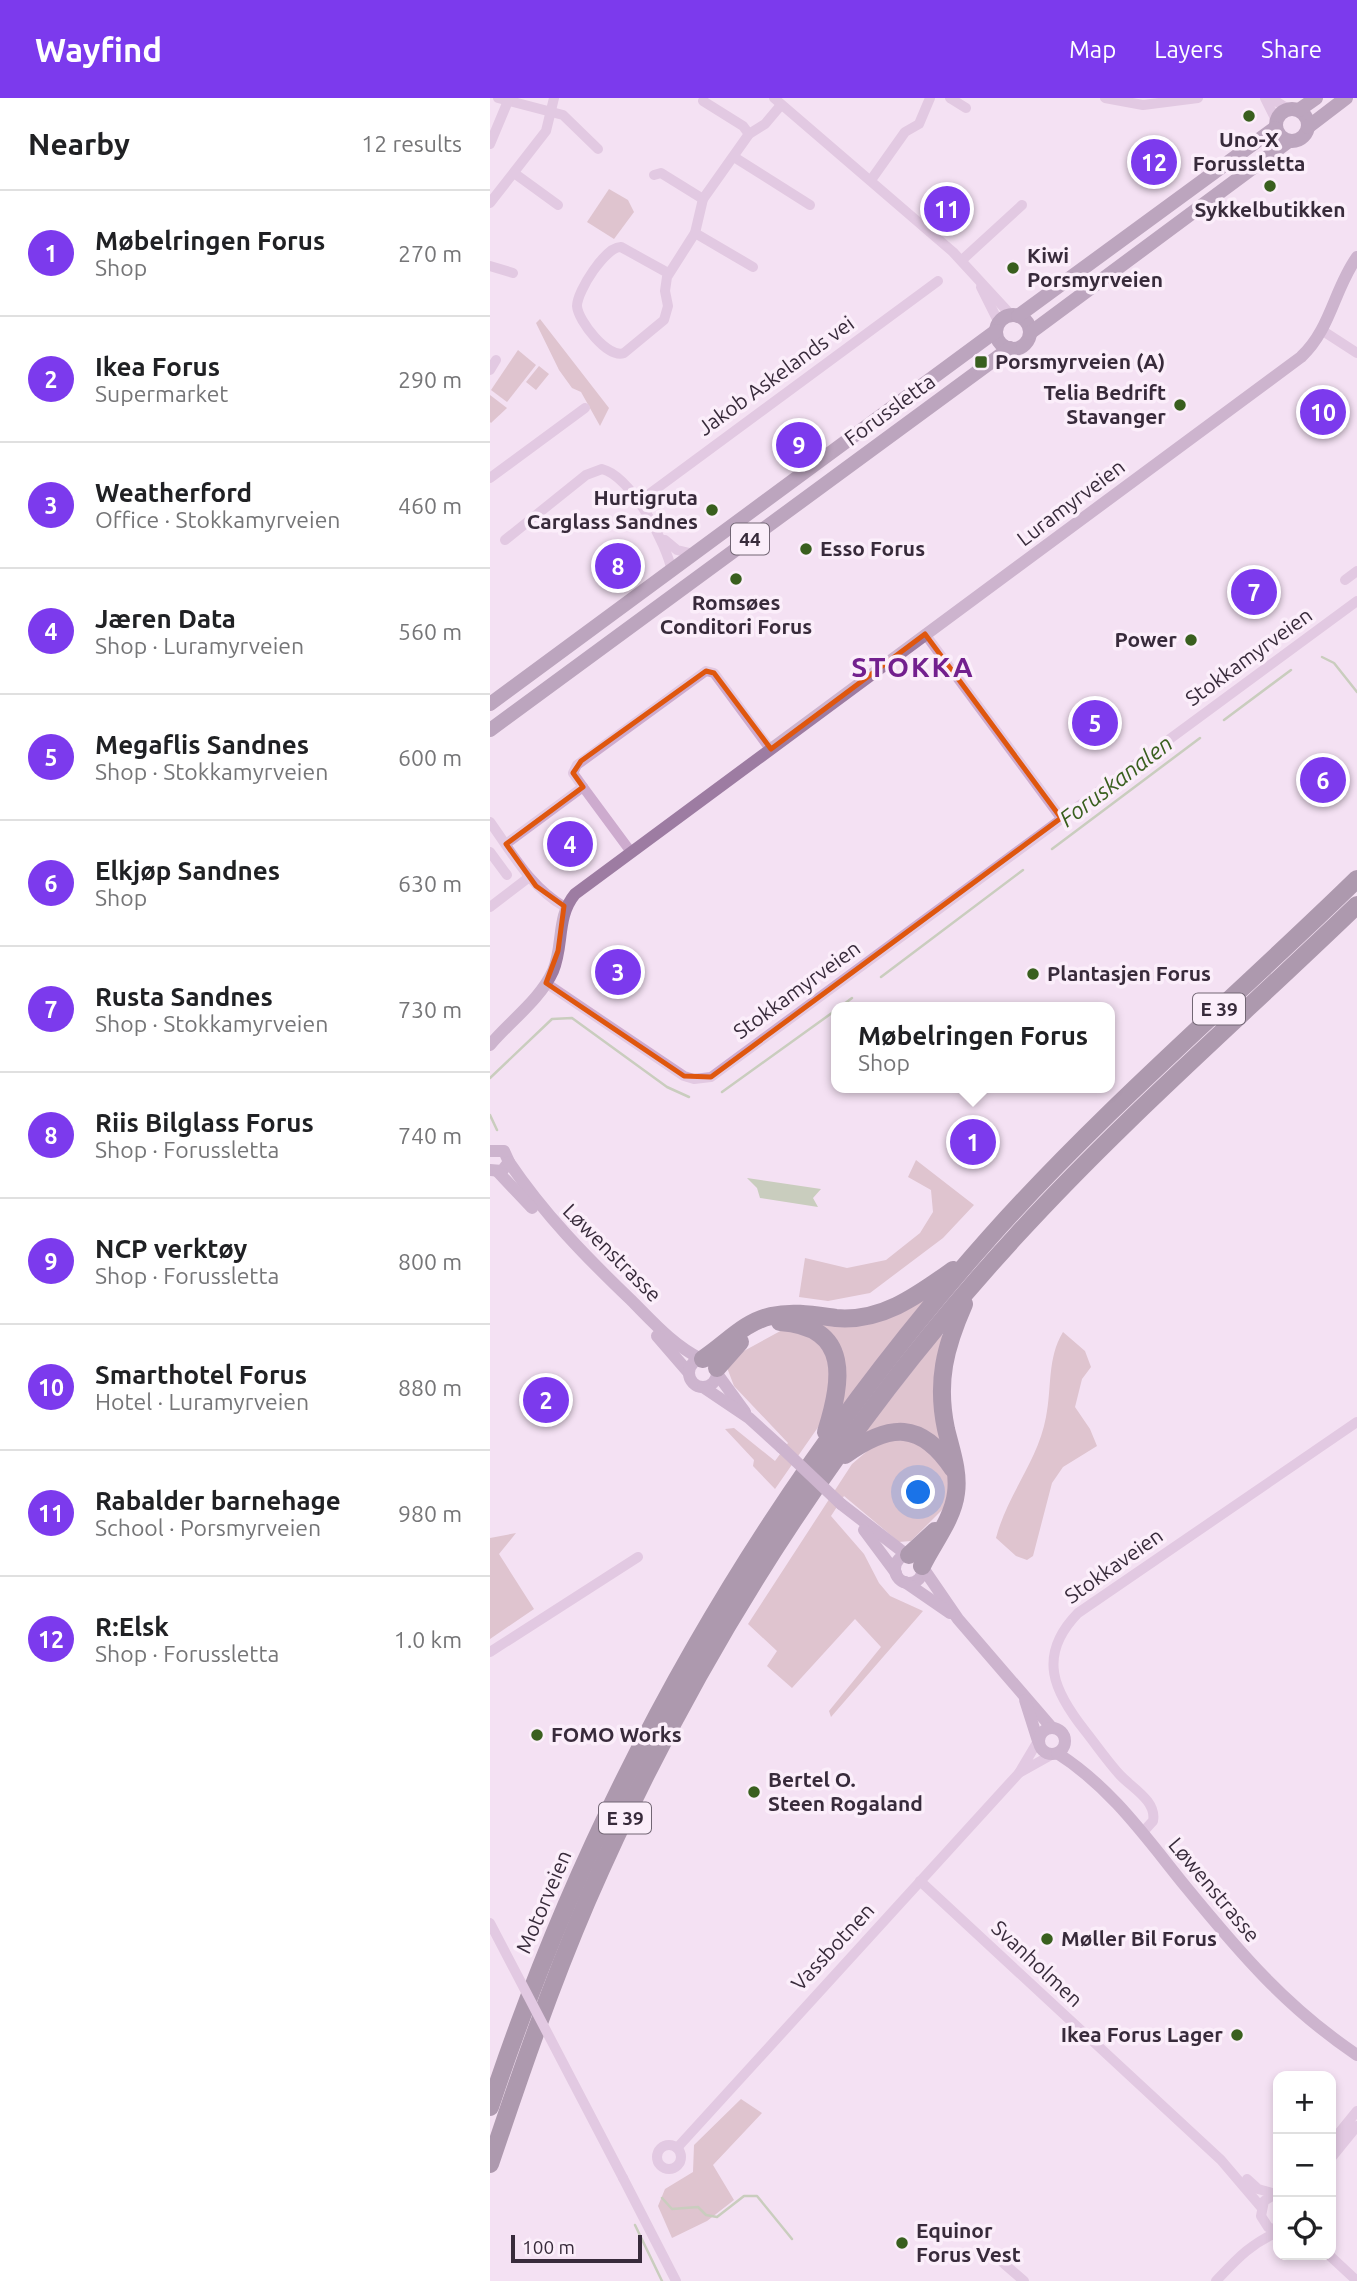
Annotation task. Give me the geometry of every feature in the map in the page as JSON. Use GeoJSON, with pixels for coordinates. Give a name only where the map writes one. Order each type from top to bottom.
{"type":"FeatureCollection","features":[{"type":"Feature","properties":{"kind":"highway","name":"E 39"},"geometry":{"type":"LineString","coordinates":[[821,1447],[908,1334],[971,1259],[1101,1122],[1357,879]]}},
{"type":"Feature","properties":{"kind":"highway","name":"E 39"},"geometry":{"type":"LineString","coordinates":[[490,2164],[545,2008],[586,1903],[666,1734],[756,1577],[831,1465],[899,1374],[976,1280],[1117,1131],[1357,905]]}},
{"type":"Feature","properties":{"kind":"highway","name":"E 39"},"geometry":{"type":"LineString","coordinates":[[710,1365],[739,1331],[772,1315],[796,1313],[851,1317],[887,1310],[910,1300],[971,1259]]}},
{"type":"Feature","properties":{"kind":"highway","name":"E 39"},"geometry":{"type":"LineString","coordinates":[[915,1561],[943,1525],[955,1502],[955,1472],[941,1399],[940,1374],[945,1348],[976,1280]]}},
{"type":"Feature","properties":{"kind":"highway","name":"E 39"},"geometry":{"type":"LineString","coordinates":[[710,1365],[768,1324],[794,1323],[817,1333],[835,1355],[840,1378],[836,1402],[821,1447]]}},
{"type":"Feature","properties":{"kind":"highway","name":"E 39"},"geometry":{"type":"LineString","coordinates":[[831,1465],[874,1436],[904,1431],[932,1443],[955,1472]]}},
{"type":"Feature","properties":{"kind":"highway","name":"Motorveien"},"geometry":{"type":"LineString","coordinates":[[490,2107],[520,2019],[567,1902],[654,1721],[727,1589],[821,1447]]}},
{"type":"Feature","properties":{"kind":"main road","name":"Forussletta"},"geometry":{"type":"LineString","coordinates":[[490,704],[620,606],[695,555],[1006,321],[1294,110],[1316,98]]}},
{"type":"Feature","properties":{"kind":"main road","name":"44"},"geometry":{"type":"LineString","coordinates":[[1010,348],[1024,345],[1030,333],[1289,141],[1303,137],[1308,127],[1346,98]]}},
{"type":"Feature","properties":{"kind":"main road"},"geometry":{"type":"LineString","coordinates":[[1294,110],[1306,117],[1308,127]]}},
{"type":"Feature","properties":{"kind":"main road"},"geometry":{"type":"LineString","coordinates":[[1276,124],[1280,137],[1289,141]]}},
{"type":"Feature","properties":{"kind":"main road","name":"Luramyrveien"},"geometry":{"type":"LineString","coordinates":[[565,907],[583,887],[1301,357],[1323,331],[1342,281],[1357,257]]}},
{"type":"Feature","properties":{"kind":"main road"},"geometry":{"type":"LineString","coordinates":[[1010,348],[1000,342],[1006,321],[1027,322],[1030,333]]}},
{"type":"Feature","properties":{"kind":"main road","name":"Forussletta"},"geometry":{"type":"LineString","coordinates":[[490,730],[1010,348]]}},
{"type":"Feature","properties":{"kind":"main road"},"geometry":{"type":"LineString","coordinates":[[493,1040],[546,983],[556,962],[565,907]]}},
{"type":"Feature","properties":{"kind":"main road"},"geometry":{"type":"LineString","coordinates":[[490,1138],[495,1150]]}},
{"type":"Feature","properties":{"kind":"main road","name":"Løwenstrasse"},"geometry":{"type":"LineString","coordinates":[[495,1150],[507,1154],[509,1162],[551,1220],[583,1254],[676,1343],[710,1365],[749,1418]]}},
{"type":"Feature","properties":{"kind":"main road"},"geometry":{"type":"LineString","coordinates":[[493,1173],[505,1169],[509,1162]]}},
{"type":"Feature","properties":{"kind":"main road","name":"Løwenstrasse"},"geometry":{"type":"LineString","coordinates":[[493,1173],[665,1344],[689,1373]]}},
{"type":"Feature","properties":{"kind":"main road"},"geometry":{"type":"LineString","coordinates":[[693,1364],[710,1365],[713,1384],[704,1387],[693,1383],[689,1373],[693,1364]]}},
{"type":"Feature","properties":{"kind":"main road","name":"Løwenstrasse"},"geometry":{"type":"LineString","coordinates":[[704,1387],[749,1418],[843,1506],[915,1561],[958,1619],[999,1663],[1024,1697],[1052,1728]]}},
{"type":"Feature","properties":{"kind":"main road","name":"Løwenstrasse"},"geometry":{"type":"LineString","coordinates":[[843,1506],[900,1577],[958,1619]]}},
{"type":"Feature","properties":{"kind":"main road"},"geometry":{"type":"LineString","coordinates":[[897,1561],[915,1561],[917,1580],[900,1577],[897,1561]]}},
{"type":"Feature","properties":{"kind":"main road","name":"Løwenstrasse"},"geometry":{"type":"LineString","coordinates":[[1024,1697],[1038,1741]]}},
{"type":"Feature","properties":{"kind":"main road"},"geometry":{"type":"LineString","coordinates":[[1052,1728],[1064,1737],[1064,1746],[1055,1754],[1041,1749],[1038,1741],[1042,1732],[1052,1728]]}},
{"type":"Feature","properties":{"kind":"main road","name":"Løwenstrasse"},"geometry":{"type":"LineString","coordinates":[[1064,1737],[1089,1775],[1142,1833],[1260,1975],[1316,2025],[1357,2055]]}},
{"type":"Feature","properties":{"kind":"main road","name":"Løwenstrasse"},"geometry":{"type":"LineString","coordinates":[[1055,1754],[1089,1775]]}},
{"type":"Feature","properties":{"kind":"main road","name":"Løwenstrasse"},"geometry":{"type":"LineString","coordinates":[[1316,2025],[1357,2044]]}},
{"type":"Feature","properties":{"kind":"street"},"geometry":{"type":"LineString","coordinates":[[490,203],[546,131],[554,98]]}},
{"type":"Feature","properties":{"kind":"street"},"geometry":{"type":"LineString","coordinates":[[871,180],[905,132],[919,124],[930,98]]}},
{"type":"Feature","properties":{"kind":"street"},"geometry":{"type":"LineString","coordinates":[[950,98],[967,108]]}},
{"type":"Feature","properties":{"kind":"street"},"geometry":{"type":"LineString","coordinates":[[1104,98],[1143,105],[1198,98]]}},
{"type":"Feature","properties":{"kind":"street"},"geometry":{"type":"LineString","coordinates":[[1265,98],[1276,124]]}},
{"type":"Feature","properties":{"kind":"street"},"geometry":{"type":"LineString","coordinates":[[1271,98],[1294,110]]}},
{"type":"Feature","properties":{"kind":"street"},"geometry":{"type":"LineString","coordinates":[[490,144],[508,100],[538,111],[551,111],[578,126],[598,149]]}},
{"type":"Feature","properties":{"kind":"street"},"geometry":{"type":"LineString","coordinates":[[704,100],[749,134]]}},
{"type":"Feature","properties":{"kind":"street"},"geometry":{"type":"LineString","coordinates":[[668,273],[621,247],[613,247],[606,254],[582,290],[577,305],[579,314],[608,351],[616,355],[624,353],[664,320],[668,306],[665,291],[668,273],[695,233],[703,199],[749,134],[765,124],[778,101],[962,260],[1006,321]]}},
{"type":"Feature","properties":{"kind":"street"},"geometry":{"type":"LineString","coordinates":[[734,157],[810,205]]}},
{"type":"Feature","properties":{"kind":"street"},"geometry":{"type":"LineString","coordinates":[[514,173],[558,205]]}},
{"type":"Feature","properties":{"kind":"street"},"geometry":{"type":"LineString","coordinates":[[653,175],[660,173],[703,199]]}},
{"type":"Feature","properties":{"kind":"street"},"geometry":{"type":"LineString","coordinates":[[962,260],[1022,205]]}},
{"type":"Feature","properties":{"kind":"street"},"geometry":{"type":"LineString","coordinates":[[695,233],[753,267]]}},
{"type":"Feature","properties":{"kind":"street"},"geometry":{"type":"LineString","coordinates":[[490,265],[513,273]]}},
{"type":"Feature","properties":{"kind":"street","name":"Jakob Askelands vei"},"geometry":{"type":"LineString","coordinates":[[637,503],[938,281]]}},
{"type":"Feature","properties":{"kind":"street"},"geometry":{"type":"LineString","coordinates":[[1323,331],[1357,353]]}},
{"type":"Feature","properties":{"kind":"street"},"geometry":{"type":"LineString","coordinates":[[490,370],[496,360]]}},
{"type":"Feature","properties":{"kind":"street"},"geometry":{"type":"LineString","coordinates":[[490,478],[585,408]]}},
{"type":"Feature","properties":{"kind":"street"},"geometry":{"type":"LineString","coordinates":[[505,540],[595,469],[608,470],[662,537],[677,550],[695,555]]}},
{"type":"Feature","properties":{"kind":"street"},"geometry":{"type":"LineString","coordinates":[[662,537],[672,572]]}},
{"type":"Feature","properties":{"kind":"street"},"geometry":{"type":"LineString","coordinates":[[1345,580],[1357,571]]}},
{"type":"Feature","properties":{"kind":"street","name":"Stokkamyrveien"},"geometry":{"type":"LineString","coordinates":[[546,983],[684,1076],[711,1077],[1357,601]]}},
{"type":"Feature","properties":{"kind":"street"},"geometry":{"type":"LineString","coordinates":[[925,634],[1061,818]]}},
{"type":"Feature","properties":{"kind":"street"},"geometry":{"type":"LineString","coordinates":[[631,852],[573,773],[581,761],[710,670],[770,749]]}},
{"type":"Feature","properties":{"kind":"street"},"geometry":{"type":"LineString","coordinates":[[506,844],[583,788]]}},
{"type":"Feature","properties":{"kind":"street"},"geometry":{"type":"LineString","coordinates":[[490,822],[528,878],[549,898],[565,907]]}},
{"type":"Feature","properties":{"kind":"street"},"geometry":{"type":"LineString","coordinates":[[490,852],[507,875]]}},
{"type":"Feature","properties":{"kind":"street"},"geometry":{"type":"LineString","coordinates":[[490,907],[528,878]]}},
{"type":"Feature","properties":{"kind":"street","name":"Stokkaveien"},"geometry":{"type":"LineString","coordinates":[[1142,1833],[1153,1821],[1150,1804],[1109,1762],[1065,1704],[1056,1686],[1053,1669],[1061,1635],[1078,1613],[1357,1422]]}},
{"type":"Feature","properties":{"kind":"street"},"geometry":{"type":"LineString","coordinates":[[490,1652],[638,1558]]}},
{"type":"Feature","properties":{"kind":"street","name":"Vassbotnen"},"geometry":{"type":"LineString","coordinates":[[677,2148],[1019,1773],[1038,1741]]}},
{"type":"Feature","properties":{"kind":"street","name":"Vassbotnen"},"geometry":{"type":"LineString","coordinates":[[1019,1773],[1055,1754]]}},
{"type":"Feature","properties":{"kind":"street","name":"Svanholmen"},"geometry":{"type":"LineString","coordinates":[[920,1881],[1221,2160],[1258,2189],[1273,2192]]}},
{"type":"Feature","properties":{"kind":"street"},"geometry":{"type":"LineString","coordinates":[[490,1923],[676,2281]]}},
{"type":"Feature","properties":{"kind":"street"},"geometry":{"type":"LineString","coordinates":[[1336,2137],[1357,2111]]}},
{"type":"Feature","properties":{"kind":"street"},"geometry":{"type":"LineString","coordinates":[[1336,2152],[1357,2126]]}},
{"type":"Feature","properties":{"kind":"street","name":"Svanholmen"},"geometry":{"type":"LineString","coordinates":[[1221,2160],[1261,2211],[1268,2227],[1273,2229]]}},
{"type":"Feature","properties":{"kind":"street"},"geometry":{"type":"LineString","coordinates":[[1245,2250],[1261,2211],[1273,2197]]}},
{"type":"Feature","properties":{"kind":"street"},"geometry":{"type":"LineString","coordinates":[[1216,2281],[1245,2250],[1273,2234]]}},
{"type":"Feature","properties":{"kind":"street"},"geometry":{"type":"LineString","coordinates":[[1325,2260],[1348,2281]]}},
{"type":"Feature","properties":{"kind":"street"},"geometry":{"type":"LineString","coordinates":[[1334,2260],[1357,2281]]}},
{"type":"Feature","properties":{"kind":"street"},"geometry":{"type":"LineString","coordinates":[[1002,2262],[1024,2281]]}},
{"type":"Feature","properties":{"kind":"highlighted area"},"geometry":{"type":"Polygon","coordinates":[[[925,634],[1061,818],[711,1077],[684,1076],[546,983],[558,951],[564,906],[536,886],[506,844],[583,787],[573,773],[581,761],[706,671],[714,673],[771,749],[925,634]]]}},
{"type":"Feature","properties":{"kind":"shaded area"},"geometry":{"type":"Polygon","coordinates":[[[609,189],[628,200],[634,212],[614,239],[587,222],[609,189]]]}},
{"type":"Feature","properties":{"kind":"shaded area"},"geometry":{"type":"Polygon","coordinates":[[[540,319],[609,408],[600,426],[581,392],[572,388],[559,370],[536,323],[540,319]]]}},
{"type":"Feature","properties":{"kind":"shaded area"},"geometry":{"type":"Polygon","coordinates":[[[518,350],[536,365],[507,402],[491,390],[518,350]]]}},
{"type":"Feature","properties":{"kind":"shaded area"},"geometry":{"type":"Polygon","coordinates":[[[539,366],[549,374],[536,390],[526,382],[539,366]]]}},
{"type":"Feature","properties":{"kind":"shaded area"},"geometry":{"type":"Polygon","coordinates":[[[490,395],[507,408],[491,423],[490,422],[490,395]]]}},
{"type":"Feature","properties":{"kind":"shaded area"},"geometry":{"type":"Polygon","coordinates":[[[916,1160],[974,1205],[943,1238],[870,1293],[828,1301],[799,1297],[805,1258],[847,1268],[886,1260],[920,1233],[933,1212],[931,1190],[908,1177],[916,1160]]]}},
{"type":"Feature","properties":{"kind":"shaded area"},"geometry":{"type":"Polygon","coordinates":[[[747,1178],[821,1189],[813,1198],[818,1207],[760,1198],[757,1188],[747,1178]]]}},
{"type":"Feature","properties":{"kind":"shaded area"},"geometry":{"type":"Polygon","coordinates":[[[930,1297],[840,1410],[846,1376],[809,1324],[930,1297]]]}},
{"type":"Feature","properties":{"kind":"shaded area"},"geometry":{"type":"Polygon","coordinates":[[[784,1329],[816,1339],[824,1347],[834,1376],[821,1423],[775,1489],[753,1466],[754,1460],[725,1429],[734,1428],[775,1461],[788,1443],[734,1386],[726,1365],[742,1352],[784,1329]]]}},
{"type":"Feature","properties":{"kind":"shaded area"},"geometry":{"type":"Polygon","coordinates":[[[1063,1332],[1085,1351],[1091,1367],[1082,1379],[1075,1407],[1090,1429],[1097,1446],[1063,1467],[1052,1483],[1033,1556],[1027,1560],[1016,1556],[996,1538],[1007,1507],[1042,1433],[1054,1352],[1063,1332]]]}},
{"type":"Feature","properties":{"kind":"shaded area"},"geometry":{"type":"Polygon","coordinates":[[[941,1334],[945,1338],[948,1446],[935,1440],[865,1432],[941,1334]]]}},
{"type":"Feature","properties":{"kind":"shaded area"},"geometry":{"type":"Polygon","coordinates":[[[891,1440],[918,1441],[945,1464],[951,1481],[948,1504],[911,1541],[899,1542],[844,1496],[831,1516],[864,1554],[879,1583],[890,1596],[923,1611],[831,1717],[829,1711],[881,1647],[855,1619],[792,1688],[767,1666],[777,1651],[748,1624],[852,1464],[872,1447],[891,1440]]]}},
{"type":"Feature","properties":{"kind":"shaded area"},"geometry":{"type":"Polygon","coordinates":[[[516,1533],[499,1554],[534,1609],[490,1639],[490,1538],[516,1533]]]}},
{"type":"Feature","properties":{"kind":"shaded area"},"geometry":{"type":"Polygon","coordinates":[[[741,2099],[762,2113],[713,2165],[734,2200],[707,2221],[672,2238],[658,2206],[665,2189],[693,2172],[694,2145],[741,2099]]]}},
{"type":"Feature","properties":{"kind":"waterway","name":"Foruskanalen"},"geometry":{"type":"LineString","coordinates":[[1322,657],[1334,663],[1357,692]]}},
{"type":"Feature","properties":{"kind":"waterway","name":"Foruskanalen"},"geometry":{"type":"LineString","coordinates":[[1224,720],[1291,670]]}},
{"type":"Feature","properties":{"kind":"waterway","name":"Foruskanalen"},"geometry":{"type":"LineString","coordinates":[[1052,849],[1200,738]]}},
{"type":"Feature","properties":{"kind":"waterway","name":"Foruskanalen"},"geometry":{"type":"LineString","coordinates":[[881,977],[1023,870]]}},
{"type":"Feature","properties":{"kind":"waterway","name":"Foruskanalen"},"geometry":{"type":"LineString","coordinates":[[847,1002],[852,998]]}},
{"type":"Feature","properties":{"kind":"waterway","name":"Foruskanalen"},"geometry":{"type":"LineString","coordinates":[[722,1092],[831,1014]]}},
{"type":"Feature","properties":{"kind":"waterway","name":"Foruskanalen"},"geometry":{"type":"LineString","coordinates":[[490,1078],[552,1019],[572,1018],[667,1087],[689,1097]]}},
{"type":"Feature","properties":{"kind":"waterway","name":"Foruskanalen"},"geometry":{"type":"LineString","coordinates":[[490,1115],[497,1130]]}},
{"type":"Feature","properties":{"kind":"waterway"},"geometry":{"type":"LineString","coordinates":[[662,2198],[672,2209],[698,2207],[706,2215],[717,2217],[744,2196],[757,2196],[792,2239]]}},
{"type":"Feature","properties":{"kind":"waterway","name":"Foruskanalen"},"geometry":{"type":"LineString","coordinates":[[635,2225],[662,2281]]}},
{"type":"Feature","properties":{"kind":"place","name":"Uno-X Forussletta"},"geometry":{"type":"Point","coordinates":[1249,116]}},
{"type":"Feature","properties":{"kind":"place","name":"R:Elsk"},"geometry":{"type":"Point","coordinates":[1154,162]}},
{"type":"Feature","properties":{"kind":"place","name":"Sykkelbutikken"},"geometry":{"type":"Point","coordinates":[1270,186]}},
{"type":"Feature","properties":{"kind":"place","name":"Rabalder barnehage"},"geometry":{"type":"Point","coordinates":[947,209]}},
{"type":"Feature","properties":{"kind":"place","name":"Kiwi Porsmyrveien"},"geometry":{"type":"Point","coordinates":[1013,268]}},
{"type":"Feature","properties":{"kind":"place","name":"Porsmyrveien (A)"},"geometry":{"type":"Point","coordinates":[981,362]}},
{"type":"Feature","properties":{"kind":"place","name":"Telia Bedrift Stavanger"},"geometry":{"type":"Point","coordinates":[1180,405]}},
{"type":"Feature","properties":{"kind":"place","name":"Smarthotel Forus"},"geometry":{"type":"Point","coordinates":[1323,412]}},
{"type":"Feature","properties":{"kind":"place","name":"NCP verktøy"},"geometry":{"type":"Point","coordinates":[799,445]}},
{"type":"Feature","properties":{"kind":"place","name":"Hurtigruta Carglass Sandnes"},"geometry":{"type":"Point","coordinates":[712,510]}},
{"type":"Feature","properties":{"kind":"place","name":"Esso Forus"},"geometry":{"type":"Point","coordinates":[806,549]}},
{"type":"Feature","properties":{"kind":"place","name":"Riis Bilglass Forus"},"geometry":{"type":"Point","coordinates":[618,566]}},
{"type":"Feature","properties":{"kind":"place","name":"Romsøes Conditori Forus"},"geometry":{"type":"Point","coordinates":[736,579]}},
{"type":"Feature","properties":{"kind":"place","name":"Rusta Sandnes"},"geometry":{"type":"Point","coordinates":[1254,592]}},
{"type":"Feature","properties":{"kind":"place","name":"Power"},"geometry":{"type":"Point","coordinates":[1191,640]}},
{"type":"Feature","properties":{"kind":"place","name":"Megaflis Sandnes"},"geometry":{"type":"Point","coordinates":[1095,723]}},
{"type":"Feature","properties":{"kind":"place","name":"Elkjøp Sandnes"},"geometry":{"type":"Point","coordinates":[1323,780]}},
{"type":"Feature","properties":{"kind":"place","name":"Jæren Data"},"geometry":{"type":"Point","coordinates":[570,844]}},
{"type":"Feature","properties":{"kind":"place","name":"Weatherford"},"geometry":{"type":"Point","coordinates":[618,972]}},
{"type":"Feature","properties":{"kind":"place","name":"Plantasjen Forus"},"geometry":{"type":"Point","coordinates":[1033,974]}},
{"type":"Feature","properties":{"kind":"place","name":"Møbelringen Forus"},"geometry":{"type":"Point","coordinates":[973,1142]}},
{"type":"Feature","properties":{"kind":"place","name":"Ikea Forus"},"geometry":{"type":"Point","coordinates":[546,1400]}},
{"type":"Feature","properties":{"kind":"place","name":"FOMO Works"},"geometry":{"type":"Point","coordinates":[537,1735]}},
{"type":"Feature","properties":{"kind":"place","name":"Bertel O. Steen Rogaland"},"geometry":{"type":"Point","coordinates":[754,1792]}},
{"type":"Feature","properties":{"kind":"place","name":"Møller Bil Forus"},"geometry":{"type":"Point","coordinates":[1047,1939]}},
{"type":"Feature","properties":{"kind":"place","name":"Ikea Forus Lager"},"geometry":{"type":"Point","coordinates":[1237,2035]}},
{"type":"Feature","properties":{"kind":"place","name":"Equinor Forus Vest"},"geometry":{"type":"Point","coordinates":[902,2243]}},
{"type":"Feature","properties":{"kind":"district","name":"STOKKA"},"geometry":{"type":"Point","coordinates":[913,667]}}]}
